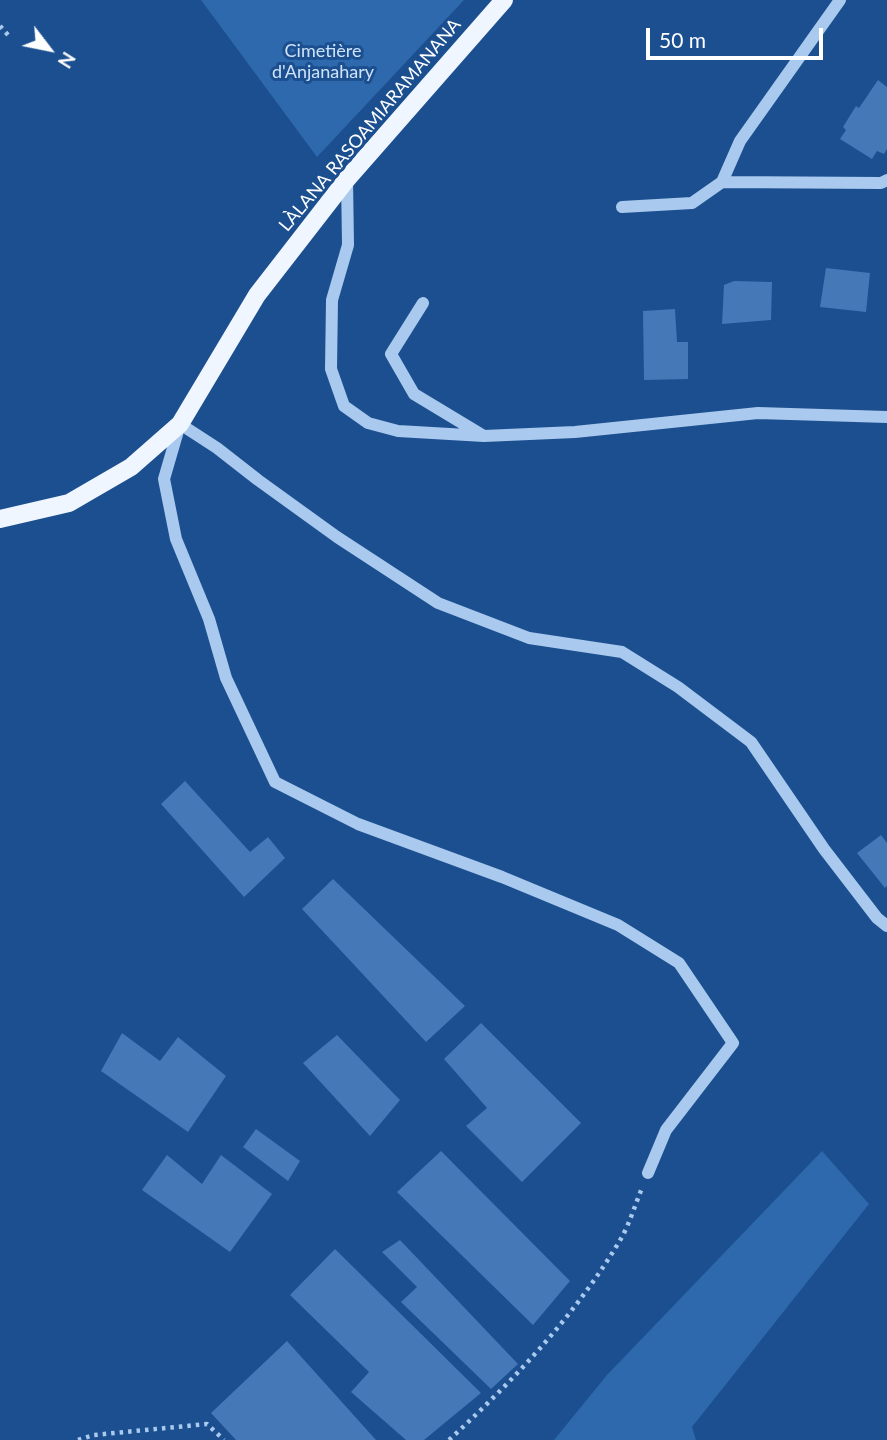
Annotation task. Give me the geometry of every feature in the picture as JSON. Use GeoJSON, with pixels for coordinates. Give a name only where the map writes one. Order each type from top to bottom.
{"type":"FeatureCollection","features":[{"type":"Feature","properties":{"kind":"main road","name":"LÀLANA RASOAMIARAMANANA"},"geometry":{"type":"LineString","coordinates":[[0,519],[69,503],[131,467],[180,424],[257,295],[347,179],[504,0]]}},
{"type":"Feature","properties":{"kind":"street"},"geometry":{"type":"LineString","coordinates":[[622,207],[692,203],[722,182],[740,141],[840,0]]}},
{"type":"Feature","properties":{"kind":"street"},"geometry":{"type":"LineString","coordinates":[[347,179],[348,245],[332,300],[331,369],[344,406],[368,424],[398,431],[484,436],[575,432],[758,412],[887,417]]}},
{"type":"Feature","properties":{"kind":"street"},"geometry":{"type":"LineString","coordinates":[[722,182],[881,183],[887,180]]}},
{"type":"Feature","properties":{"kind":"street"},"geometry":{"type":"LineString","coordinates":[[423,303],[391,354],[414,394],[484,436]]}},
{"type":"Feature","properties":{"kind":"street"},"geometry":{"type":"LineString","coordinates":[[648,1173],[666,1130],[733,1043],[679,964],[618,925],[502,877],[358,824],[275,782],[226,678],[209,619],[176,539],[164,480],[180,424],[217,448],[337,537],[438,603],[529,638],[622,652],[678,687],[751,742],[824,849],[877,918],[887,926]]}},
{"type":"Feature","properties":{"kind":"path"},"geometry":{"type":"LineString","coordinates":[[0,26],[8,35]]}},
{"type":"Feature","properties":{"kind":"path"},"geometry":{"type":"LineString","coordinates":[[449,1440],[503,1391],[575,1307],[621,1240],[648,1173]]}},
{"type":"Feature","properties":{"kind":"path"},"geometry":{"type":"LineString","coordinates":[[78,1440],[94,1435],[207,1424],[223,1440]]}},
{"type":"Feature","properties":{"kind":"green space","name":"Cimetière d'Anjanahary"},"geometry":{"type":"Polygon","coordinates":[[[201,0],[464,0],[317,157],[201,0]]]}},
{"type":"Feature","properties":{"kind":"green space"},"geometry":{"type":"Polygon","coordinates":[[[822,1151],[869,1204],[692,1427],[696,1440],[554,1440],[607,1375],[822,1151]]]}},
{"type":"Feature","properties":{"kind":"building"},"geometry":{"type":"Polygon","coordinates":[[[878,80],[887,87],[887,149],[884,154],[877,151],[872,159],[840,139],[846,130],[843,127],[856,106],[859,108],[878,80]]]}},
{"type":"Feature","properties":{"kind":"building"},"geometry":{"type":"Polygon","coordinates":[[[826,268],[870,273],[866,312],[820,307],[826,268]]]}},
{"type":"Feature","properties":{"kind":"building"},"geometry":{"type":"Polygon","coordinates":[[[734,281],[772,282],[771,320],[722,324],[724,285],[734,281]]]}},
{"type":"Feature","properties":{"kind":"building"},"geometry":{"type":"Polygon","coordinates":[[[675,309],[677,342],[688,342],[688,379],[644,380],[643,311],[675,309]]]}},
{"type":"Feature","properties":{"kind":"building"},"geometry":{"type":"Polygon","coordinates":[[[185,781],[250,852],[268,837],[285,858],[244,897],[161,804],[185,781]]]}},
{"type":"Feature","properties":{"kind":"building"},"geometry":{"type":"Polygon","coordinates":[[[881,835],[887,843],[885,888],[857,853],[881,835]]]}},
{"type":"Feature","properties":{"kind":"building"},"geometry":{"type":"Polygon","coordinates":[[[333,879],[465,1006],[426,1042],[302,909],[333,879]]]}},
{"type":"Feature","properties":{"kind":"building"},"geometry":{"type":"Polygon","coordinates":[[[481,1023],[581,1123],[522,1182],[466,1126],[487,1108],[444,1059],[481,1023]]]}},
{"type":"Feature","properties":{"kind":"building"},"geometry":{"type":"Polygon","coordinates":[[[122,1033],[160,1061],[178,1037],[226,1076],[188,1132],[101,1071],[122,1033]]]}},
{"type":"Feature","properties":{"kind":"building"},"geometry":{"type":"Polygon","coordinates":[[[337,1035],[400,1100],[370,1136],[303,1063],[337,1035]]]}},
{"type":"Feature","properties":{"kind":"building"},"geometry":{"type":"Polygon","coordinates":[[[256,1129],[300,1161],[288,1181],[243,1147],[256,1129]]]}},
{"type":"Feature","properties":{"kind":"building"},"geometry":{"type":"Polygon","coordinates":[[[441,1151],[570,1281],[533,1325],[397,1192],[441,1151]]]}},
{"type":"Feature","properties":{"kind":"building"},"geometry":{"type":"Polygon","coordinates":[[[167,1155],[202,1184],[221,1155],[272,1194],[230,1252],[142,1190],[167,1155]]]}},
{"type":"Feature","properties":{"kind":"building"},"geometry":{"type":"Polygon","coordinates":[[[400,1240],[518,1364],[491,1389],[401,1302],[417,1287],[382,1252],[400,1240]]]}},
{"type":"Feature","properties":{"kind":"building"},"geometry":{"type":"Polygon","coordinates":[[[335,1249],[481,1393],[424,1440],[406,1440],[351,1392],[369,1372],[290,1295],[335,1249]]]}},
{"type":"Feature","properties":{"kind":"building"},"geometry":{"type":"Polygon","coordinates":[[[287,1341],[376,1440],[236,1440],[211,1413],[287,1341]]]}}]}
